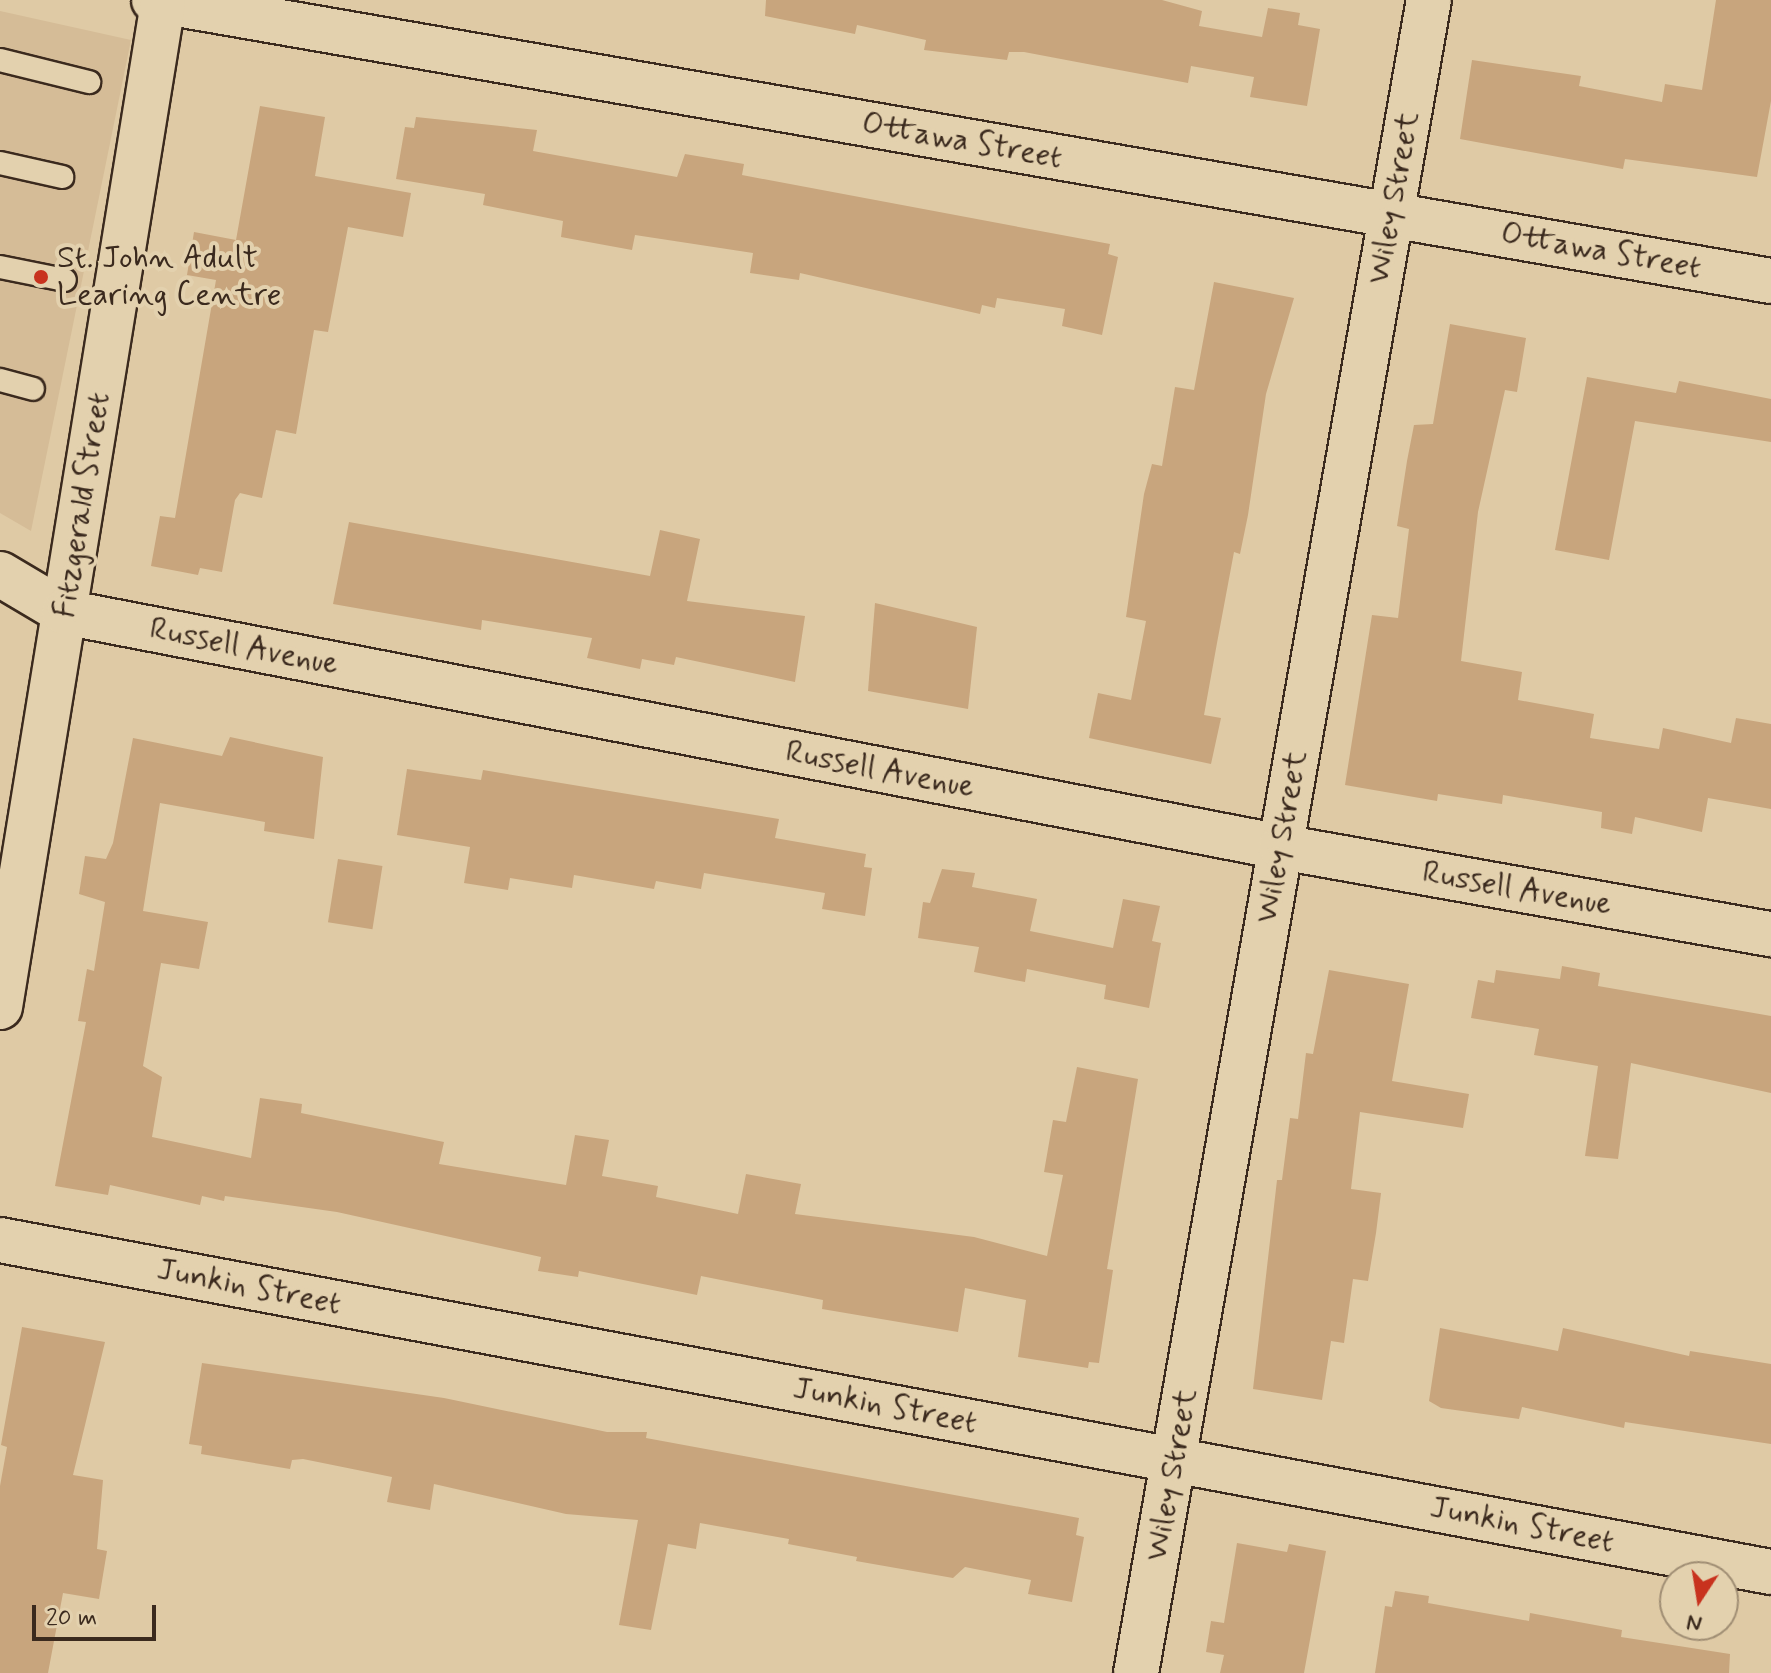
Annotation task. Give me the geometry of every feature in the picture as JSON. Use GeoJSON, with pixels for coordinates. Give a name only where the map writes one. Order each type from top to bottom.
{"type":"FeatureCollection","features":[{"type":"Feature","properties":{"kind":"street","name":"Wiley Street"},"geometry":{"type":"LineString","coordinates":[[1136,1673],[1429,0]]}},
{"type":"Feature","properties":{"kind":"street","name":"Ottawa Street"},"geometry":{"type":"LineString","coordinates":[[159,1],[1771,281]]}},
{"type":"Feature","properties":{"kind":"street","name":"Fitzgerald Street"},"geometry":{"type":"LineString","coordinates":[[0,1007],[159,1]]}},
{"type":"Feature","properties":{"kind":"street","name":"Russell Avenue"},"geometry":{"type":"LineString","coordinates":[[0,574],[64,612],[1281,847],[1771,934]]}},
{"type":"Feature","properties":{"kind":"street","name":"Junkin Street"},"geometry":{"type":"LineString","coordinates":[[0,1240],[1771,1572]]}},
{"type":"Feature","properties":{"kind":"lane"},"geometry":{"type":"LineString","coordinates":[[0,60],[89,82]]}},
{"type":"Feature","properties":{"kind":"lane"},"geometry":{"type":"LineString","coordinates":[[0,163],[62,177]]}},
{"type":"Feature","properties":{"kind":"lane"},"geometry":{"type":"LineString","coordinates":[[0,267],[65,280]]}},
{"type":"Feature","properties":{"kind":"lane"},"geometry":{"type":"LineString","coordinates":[[0,380],[33,389]]}},
{"type":"Feature","properties":{"kind":"shaded area","name":"St. John Adult Learing Centre"},"geometry":{"type":"Polygon","coordinates":[[[0,11],[131,40],[31,531],[0,513],[0,11]]]}},
{"type":"Feature","properties":{"kind":"building"},"geometry":{"type":"Polygon","coordinates":[[[766,0],[1162,0],[1202,11],[1199,26],[1262,37],[1268,8],[1300,13],[1298,25],[1320,29],[1307,106],[1250,97],[1254,77],[1191,66],[1188,83],[1024,52],[1009,52],[1007,60],[924,50],[926,40],[857,25],[855,34],[765,16],[766,0]]]}},
{"type":"Feature","properties":{"kind":"building"},"geometry":{"type":"Polygon","coordinates":[[[1716,0],[1771,0],[1771,101],[1757,177],[1625,159],[1623,169],[1460,139],[1472,60],[1581,76],[1579,86],[1662,102],[1665,84],[1702,90],[1716,0]]]}},
{"type":"Feature","properties":{"kind":"building"},"geometry":{"type":"Polygon","coordinates":[[[260,106],[325,117],[315,176],[411,193],[403,237],[348,227],[328,332],[314,330],[296,434],[276,430],[262,498],[240,493],[235,500],[222,572],[200,568],[198,575],[151,566],[160,516],[175,518],[216,280],[187,275],[194,232],[236,240],[260,106]]]}},
{"type":"Feature","properties":{"kind":"building"},"geometry":{"type":"Polygon","coordinates":[[[416,117],[537,130],[533,151],[677,177],[685,154],[744,164],[742,175],[1110,244],[1108,254],[1118,257],[1102,335],[1062,326],[1065,309],[997,298],[995,308],[982,305],[980,314],[800,273],[799,280],[750,273],[753,253],[635,235],[632,250],[561,237],[563,221],[483,205],[485,194],[396,179],[405,127],[414,128],[416,117]]]}},
{"type":"Feature","properties":{"kind":"building"},"geometry":{"type":"Polygon","coordinates":[[[1214,282],[1294,298],[1266,394],[1248,515],[1240,554],[1234,552],[1204,715],[1221,718],[1211,764],[1089,738],[1098,693],[1131,700],[1146,621],[1126,617],[1144,494],[1152,464],[1162,466],[1175,387],[1194,390],[1214,282]]]}},
{"type":"Feature","properties":{"kind":"building"},"geometry":{"type":"Polygon","coordinates":[[[1450,324],[1526,338],[1517,392],[1505,390],[1478,512],[1461,661],[1522,672],[1518,700],[1594,714],[1590,738],[1659,749],[1663,728],[1731,743],[1736,718],[1771,724],[1771,809],[1708,798],[1702,832],[1635,817],[1632,834],[1601,828],[1602,812],[1503,795],[1502,804],[1438,794],[1437,801],[1345,785],[1372,615],[1398,618],[1409,529],[1397,526],[1407,461],[1414,425],[1433,424],[1450,324]]]}},
{"type":"Feature","properties":{"kind":"building"},"geometry":{"type":"Polygon","coordinates":[[[1587,377],[1676,393],[1679,381],[1771,399],[1771,442],[1635,421],[1609,560],[1555,550],[1587,377]]]}},
{"type":"Feature","properties":{"kind":"building"},"geometry":{"type":"Polygon","coordinates":[[[349,522],[650,576],[660,530],[700,539],[687,601],[805,616],[795,682],[676,657],[674,665],[642,659],[640,669],[587,658],[592,638],[482,620],[481,630],[333,604],[349,522]]]}},
{"type":"Feature","properties":{"kind":"building"},"geometry":{"type":"Polygon","coordinates":[[[875,603],[977,627],[968,709],[868,691],[875,603]]]}},
{"type":"Feature","properties":{"kind":"building"},"geometry":{"type":"Polygon","coordinates":[[[230,737],[323,757],[314,839],[264,831],[265,822],[160,803],[143,911],[208,922],[199,969],[161,963],[143,1066],[162,1077],[152,1137],[251,1158],[260,1098],[302,1104],[301,1113],[444,1142],[439,1164],[566,1185],[575,1135],[609,1140],[602,1176],[658,1186],[656,1197],[738,1214],[746,1174],[801,1184],[795,1214],[974,1237],[1047,1256],[1063,1175],[1044,1172],[1053,1120],[1066,1122],[1077,1067],[1138,1079],[1107,1269],[1113,1270],[1099,1363],[1089,1362],[1088,1368],[1018,1357],[1026,1300],[965,1288],[958,1332],[822,1309],[823,1300],[701,1276],[697,1295],[579,1271],[578,1277],[538,1271],[541,1257],[337,1212],[225,1196],[224,1201],[202,1196],[200,1205],[110,1185],[108,1195],[55,1186],[86,1022],[78,1021],[87,969],[94,971],[105,902],[79,894],[85,856],[106,859],[113,843],[133,738],[222,756],[230,737]]]}},
{"type":"Feature","properties":{"kind":"building"},"geometry":{"type":"Polygon","coordinates":[[[407,769],[481,780],[483,770],[779,819],[775,838],[866,854],[864,867],[872,868],[865,916],[822,909],[825,893],[704,873],[701,889],[656,881],[654,889],[574,875],[572,888],[510,878],[508,890],[464,883],[470,847],[397,835],[407,769]]]}},
{"type":"Feature","properties":{"kind":"building"},"geometry":{"type":"Polygon","coordinates":[[[338,859],[382,866],[372,929],[328,922],[338,859]]]}},
{"type":"Feature","properties":{"kind":"building"},"geometry":{"type":"Polygon","coordinates":[[[942,869],[975,873],[972,887],[1037,899],[1030,931],[1113,948],[1123,899],[1160,906],[1152,941],[1161,943],[1149,1008],[1104,999],[1106,985],[1027,969],[1025,982],[974,972],[979,947],[918,938],[923,902],[930,903],[942,869]]]}},
{"type":"Feature","properties":{"kind":"building"},"geometry":{"type":"Polygon","coordinates":[[[1562,966],[1600,973],[1598,986],[1771,1016],[1771,1093],[1631,1063],[1618,1159],[1585,1156],[1598,1066],[1534,1055],[1539,1029],[1471,1018],[1478,980],[1494,983],[1496,970],[1560,979],[1562,966]]]}},
{"type":"Feature","properties":{"kind":"building"},"geometry":{"type":"Polygon","coordinates":[[[1329,970],[1409,984],[1392,1081],[1469,1094],[1463,1128],[1360,1112],[1351,1189],[1381,1193],[1376,1233],[1368,1281],[1353,1279],[1344,1343],[1331,1341],[1322,1400],[1253,1389],[1277,1180],[1282,1180],[1290,1118],[1298,1119],[1306,1053],[1313,1054],[1329,970]]]}},
{"type":"Feature","properties":{"kind":"building"},"geometry":{"type":"Polygon","coordinates":[[[22,1327],[105,1342],[73,1475],[103,1480],[97,1549],[107,1551],[99,1599],[63,1593],[48,1673],[0,1673],[0,1486],[7,1447],[1,1445],[22,1327]]]}},
{"type":"Feature","properties":{"kind":"building"},"geometry":{"type":"Polygon","coordinates":[[[1440,1328],[1558,1351],[1563,1328],[1689,1356],[1690,1351],[1771,1364],[1771,1444],[1625,1422],[1624,1428],[1522,1407],[1519,1419],[1441,1408],[1429,1401],[1440,1328]]]}},
{"type":"Feature","properties":{"kind":"building"},"geometry":{"type":"Polygon","coordinates":[[[202,1363],[444,1398],[607,1432],[647,1432],[646,1438],[1079,1518],[1076,1535],[1084,1537],[1072,1602],[1028,1594],[1031,1580],[965,1567],[953,1578],[856,1561],[857,1557],[788,1544],[789,1539],[700,1523],[696,1549],[668,1544],[651,1630],[619,1625],[638,1520],[566,1514],[434,1484],[430,1510],[387,1502],[392,1477],[303,1459],[292,1460],[290,1469],[201,1454],[202,1446],[189,1444],[202,1363]]]}},
{"type":"Feature","properties":{"kind":"building"},"geometry":{"type":"Polygon","coordinates":[[[1237,1543],[1287,1552],[1289,1544],[1326,1551],[1304,1673],[1220,1673],[1224,1655],[1206,1652],[1211,1621],[1224,1623],[1237,1543]]]}},
{"type":"Feature","properties":{"kind":"building"},"geometry":{"type":"Polygon","coordinates":[[[1395,1591],[1429,1596],[1428,1603],[1529,1621],[1530,1613],[1622,1630],[1621,1637],[1730,1654],[1729,1673],[1375,1673],[1385,1606],[1392,1607],[1395,1591]]]}},
{"type":"Feature","properties":{"kind":"place","name":"St. John Adult Learing Centre"},"geometry":{"type":"Point","coordinates":[41,277]}}]}
